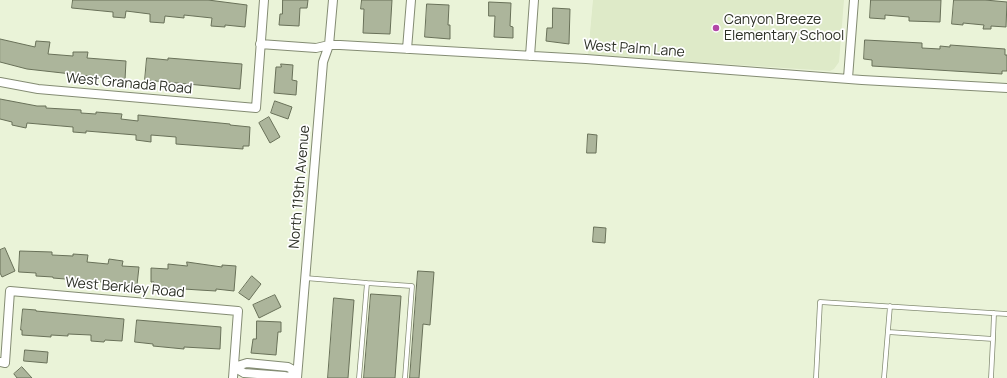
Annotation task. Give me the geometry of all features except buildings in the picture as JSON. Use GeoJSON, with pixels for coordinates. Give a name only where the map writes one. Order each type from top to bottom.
{"type":"FeatureCollection","features":[{"type":"Feature","properties":{"kind":"street"},"geometry":{"type":"LineString","coordinates":[[260,44],[264,0]]}},
{"type":"Feature","properties":{"kind":"street","name":"North 119th Avenue"},"geometry":{"type":"LineString","coordinates":[[297,375],[323,62],[329,45],[333,0]]}},
{"type":"Feature","properties":{"kind":"street"},"geometry":{"type":"LineString","coordinates":[[407,49],[411,0]]}},
{"type":"Feature","properties":{"kind":"street"},"geometry":{"type":"LineString","coordinates":[[530,56],[534,0]]}},
{"type":"Feature","properties":{"kind":"street"},"geometry":{"type":"LineString","coordinates":[[848,78],[854,0]]}},
{"type":"Feature","properties":{"kind":"street","name":"West Palm Lane"},"geometry":{"type":"LineString","coordinates":[[260,44],[316,48],[329,45],[530,56],[1007,88]]}},
{"type":"Feature","properties":{"kind":"street","name":"West Granada Road"},"geometry":{"type":"LineString","coordinates":[[0,82],[38,89],[256,108],[260,44]]}},
{"type":"Feature","properties":{"kind":"street","name":"West Berkley Road"},"geometry":{"type":"LineString","coordinates":[[2,362],[10,291],[238,311],[234,368]]}},
{"type":"Feature","properties":{"kind":"street"},"geometry":{"type":"LineString","coordinates":[[233,378],[234,368],[247,363],[288,367],[297,375]]}},
{"type":"Feature","properties":{"kind":"lane"},"geometry":{"type":"LineString","coordinates":[[305,278],[412,286],[405,378]]}},
{"type":"Feature","properties":{"kind":"lane"},"geometry":{"type":"LineString","coordinates":[[359,378],[367,283]]}},
{"type":"Feature","properties":{"kind":"lane"},"geometry":{"type":"LineString","coordinates":[[816,378],[820,302],[1007,314]]}},
{"type":"Feature","properties":{"kind":"lane"},"geometry":{"type":"LineString","coordinates":[[884,378],[890,306]]}},
{"type":"Feature","properties":{"kind":"lane"},"geometry":{"type":"LineString","coordinates":[[991,378],[994,313]]}},
{"type":"Feature","properties":{"kind":"lane"},"geometry":{"type":"LineString","coordinates":[[888,332],[993,339]]}},
{"type":"Feature","properties":{"kind":"shaded area","name":"Canyon Breeze Elementary School"},"geometry":{"type":"Polygon","coordinates":[[[593,0],[844,0],[839,62],[834,69],[830,71],[588,55],[593,0]]]}},
{"type":"Feature","properties":{"kind":"place","name":"Canyon Breeze Elementary School"},"geometry":{"type":"Point","coordinates":[716,28]}}]}
